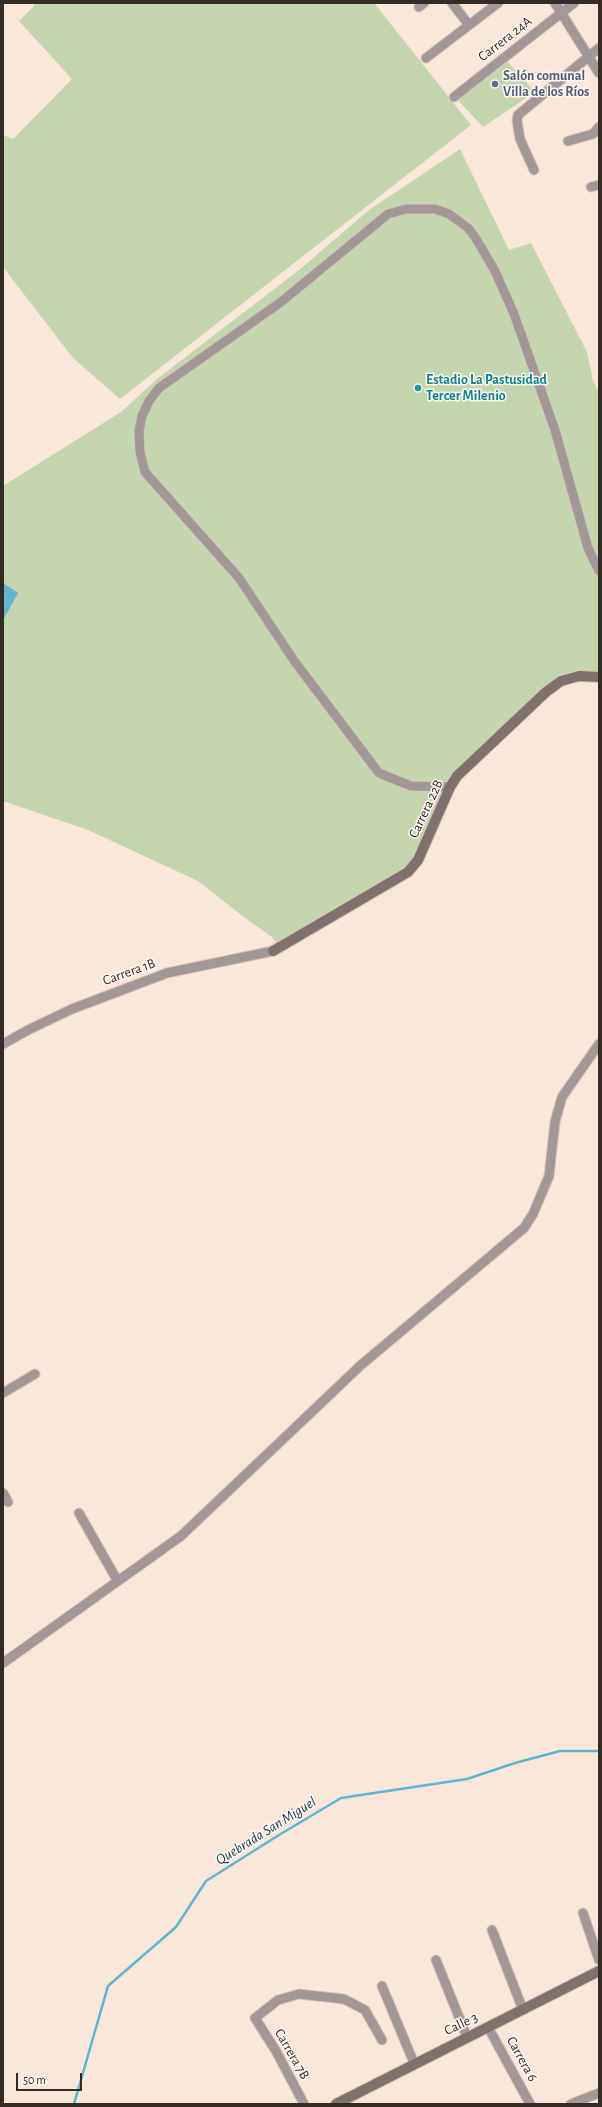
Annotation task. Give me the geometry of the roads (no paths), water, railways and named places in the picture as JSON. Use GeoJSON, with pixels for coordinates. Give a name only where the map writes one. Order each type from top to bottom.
{"type":"FeatureCollection","features":[{"type":"Feature","properties":{"kind":"street"},"geometry":{"type":"LineString","coordinates":[[452,3],[469,25]]}},
{"type":"Feature","properties":{"kind":"street"},"geometry":{"type":"LineString","coordinates":[[426,58],[498,3]]}},
{"type":"Feature","properties":{"kind":"street"},"geometry":{"type":"LineString","coordinates":[[555,3],[599,73]]}},
{"type":"Feature","properties":{"kind":"street","name":"Carrera 24A"},"geometry":{"type":"LineString","coordinates":[[454,97],[574,3]]}},
{"type":"Feature","properties":{"kind":"street"},"geometry":{"type":"LineString","coordinates":[[534,170],[520,139],[517,121],[521,111],[599,48]]}},
{"type":"Feature","properties":{"kind":"street"},"geometry":{"type":"LineString","coordinates":[[568,141],[593,134],[599,127]]}},
{"type":"Feature","properties":{"kind":"street"},"geometry":{"type":"LineString","coordinates":[[450,787],[411,786],[379,773],[295,662],[239,578],[145,472],[140,452],[139,431],[142,416],[149,401],[159,388],[281,302],[388,214],[406,209],[435,210],[449,214],[468,228],[475,237],[494,271],[514,314],[555,430],[588,548],[599,572]]}},
{"type":"Feature","properties":{"kind":"street","name":"Carrera 22B"},"geometry":{"type":"LineString","coordinates":[[273,951],[408,872],[418,860],[450,787],[457,776],[546,692],[561,681],[579,676],[599,678]]}},
{"type":"Feature","properties":{"kind":"street","name":"Carrera 1B"},"geometry":{"type":"LineString","coordinates":[[3,1044],[72,1009],[161,976],[273,951]]}},
{"type":"Feature","properties":{"kind":"street"},"geometry":{"type":"LineString","coordinates":[[3,1663],[117,1580],[181,1536],[361,1365],[524,1228],[533,1214],[549,1176],[555,1122],[562,1097],[599,1044]]}},
{"type":"Feature","properties":{"kind":"street"},"geometry":{"type":"LineString","coordinates":[[3,1393],[35,1374]]}},
{"type":"Feature","properties":{"kind":"street"},"geometry":{"type":"LineString","coordinates":[[3,1493],[8,1502]]}},
{"type":"Feature","properties":{"kind":"street"},"geometry":{"type":"LineString","coordinates":[[79,1513],[117,1580]]}},
{"type":"Feature","properties":{"kind":"street"},"geometry":{"type":"LineString","coordinates":[[583,1913],[599,1960]]}},
{"type":"Feature","properties":{"kind":"street"},"geometry":{"type":"LineString","coordinates":[[492,1930],[523,2010]]}},
{"type":"Feature","properties":{"kind":"street"},"geometry":{"type":"LineString","coordinates":[[436,1960],[466,2037]]}},
{"type":"Feature","properties":{"kind":"street","name":"Calle 3"},"geometry":{"type":"LineString","coordinates":[[336,2104],[349,2101],[414,2063],[599,1971]]}},
{"type":"Feature","properties":{"kind":"street"},"geometry":{"type":"LineString","coordinates":[[382,1986],[414,2063]]}},
{"type":"Feature","properties":{"kind":"street","name":"Carrera 7B"},"geometry":{"type":"LineString","coordinates":[[304,2104],[276,2051],[255,2018],[278,2000],[299,1994],[344,1999],[365,2010],[382,2040]]}},
{"type":"Feature","properties":{"kind":"street","name":"Carrera 6"},"geometry":{"type":"LineString","coordinates":[[488,2027],[530,2104]]}},
{"type":"Feature","properties":{"kind":"street"},"geometry":{"type":"LineString","coordinates":[[571,2104],[599,2093]]}},
{"type":"Feature","properties":{"kind":"water"},"geometry":{"type":"Polygon","coordinates":[[[3,583],[18,593],[3,620],[3,583]]]}},
{"type":"Feature","properties":{"kind":"waterway","name":"Quebrada San Miguel"},"geometry":{"type":"LineString","coordinates":[[74,2104],[108,1986],[176,1927],[206,1881],[341,1798],[467,1779],[515,1763],[560,1751],[599,1751]]}},
{"type":"Feature","properties":{"kind":"place","name":"Salón comunal Villa de los Ríos"},"geometry":{"type":"Point","coordinates":[495,84]}},
{"type":"Feature","properties":{"kind":"place","name":"Estadio La Pastusidad Tercer Milenio"},"geometry":{"type":"Point","coordinates":[418,388]}}]}
